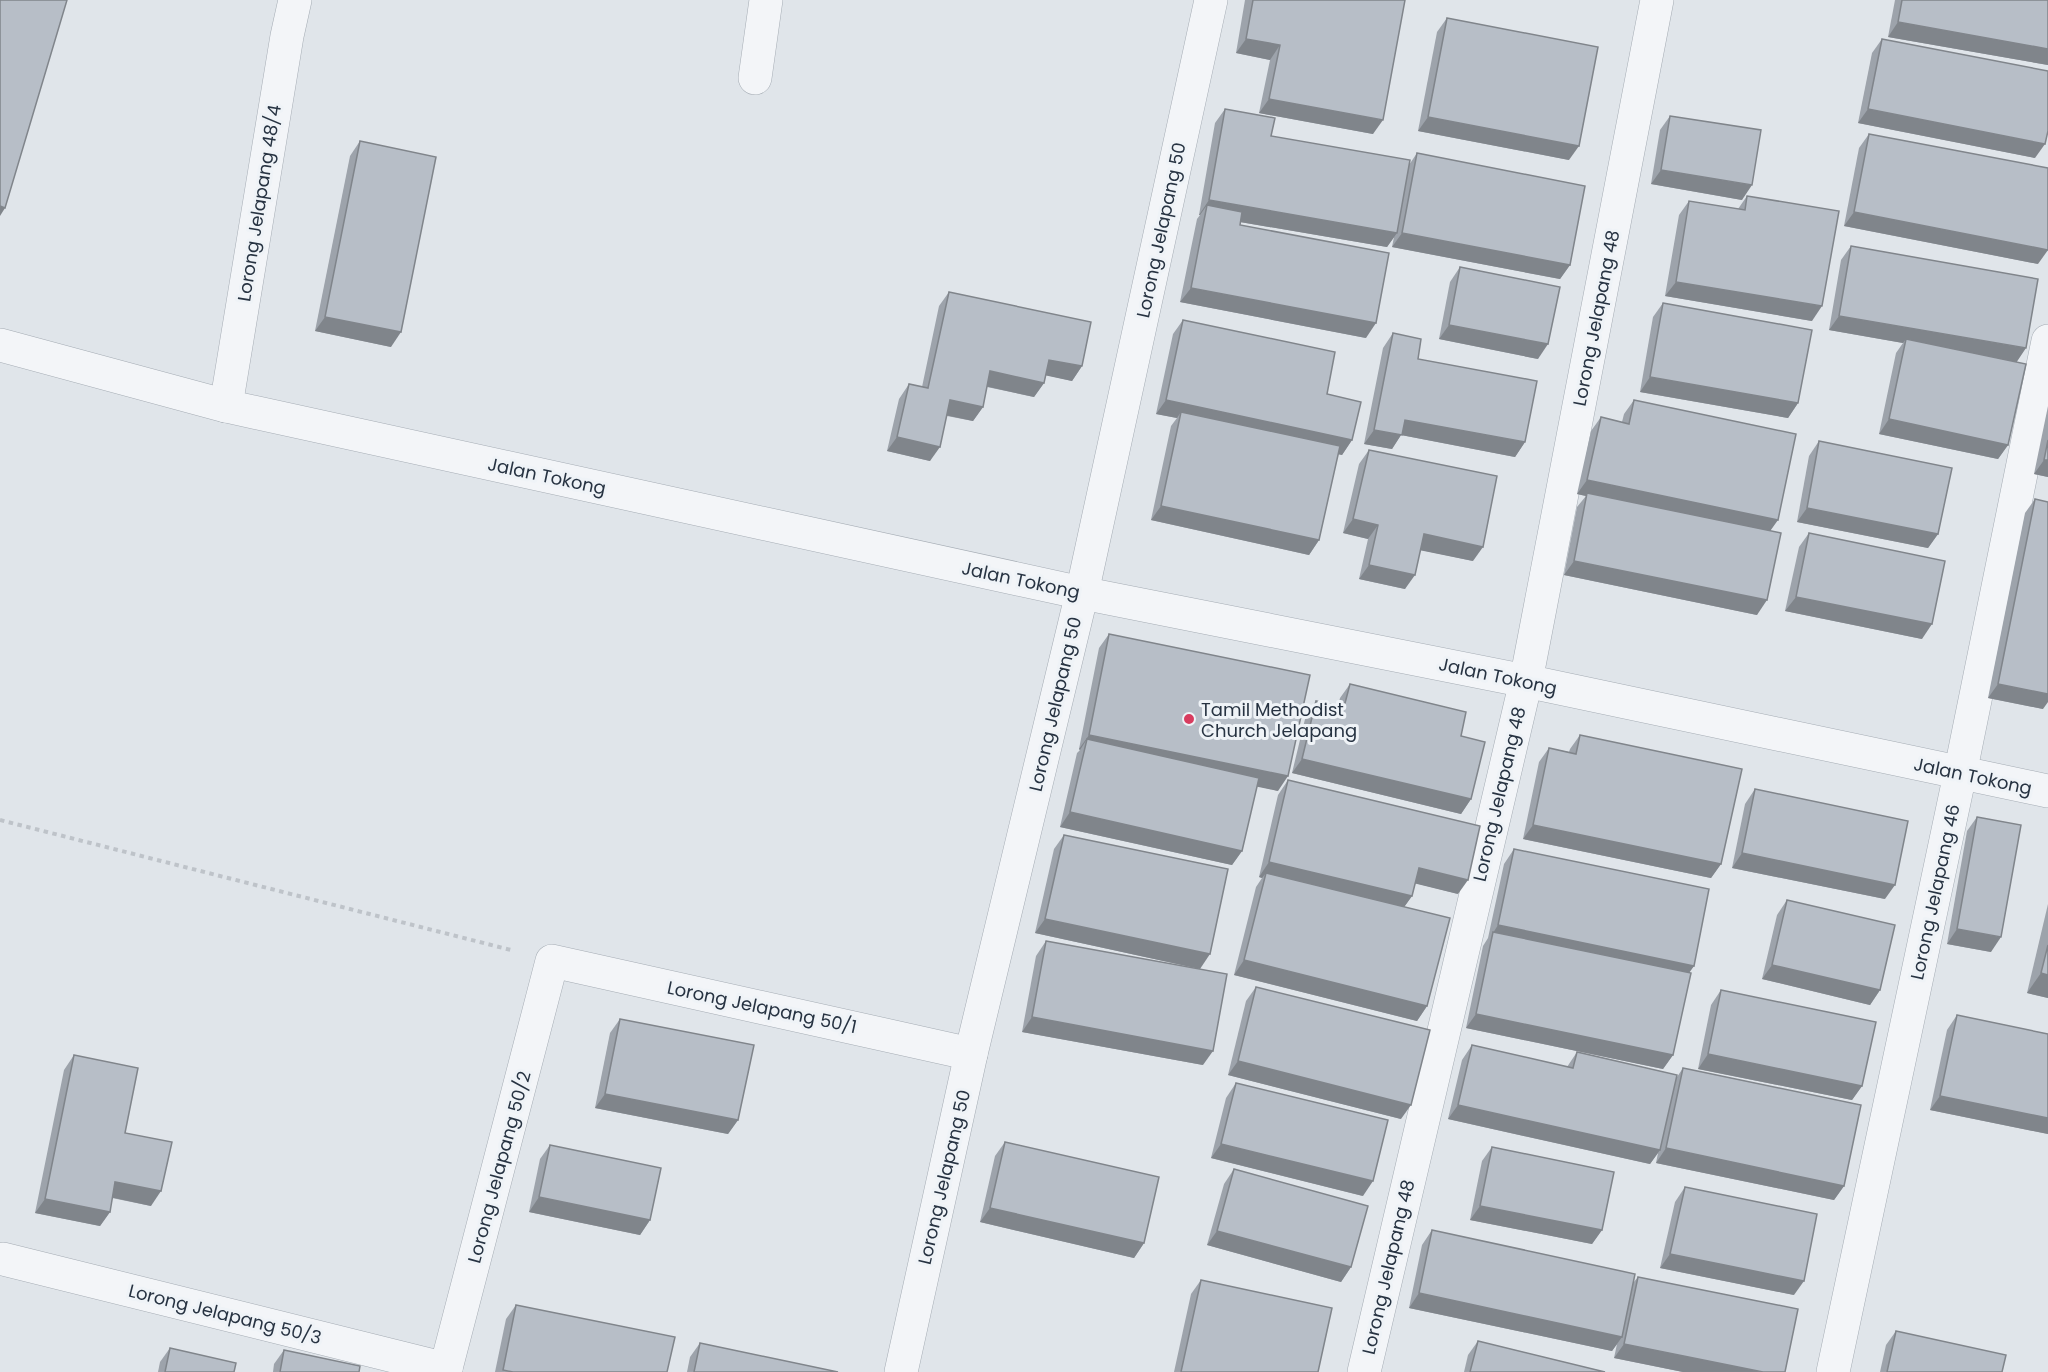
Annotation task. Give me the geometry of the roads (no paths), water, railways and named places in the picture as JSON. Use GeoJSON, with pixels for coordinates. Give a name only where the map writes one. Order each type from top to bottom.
{"type":"FeatureCollection","features":[{"type":"Feature","properties":{"kind":"street","name":"Lorong Jelapang 48/4"},"geometry":{"type":"LineString","coordinates":[[226,406],[286,36],[295,0]]}},
{"type":"Feature","properties":{"kind":"street"},"geometry":{"type":"LineString","coordinates":[[756,78],[766,0]]}},
{"type":"Feature","properties":{"kind":"street","name":"Lorong Jelapang 50"},"geometry":{"type":"LineString","coordinates":[[901,1372],[971,1054],[1082,593],[1211,0]]}},
{"type":"Feature","properties":{"kind":"street","name":"Lorong Jelapang 48"},"geometry":{"type":"LineString","coordinates":[[1364,1372],[1526,681],[1657,0]]}},
{"type":"Feature","properties":{"kind":"street","name":"Lorong Jelapang 46"},"geometry":{"type":"LineString","coordinates":[[1833,1372],[1960,774],[2048,342]]}},
{"type":"Feature","properties":{"kind":"street","name":"Jalan Tokong"},"geometry":{"type":"LineString","coordinates":[[0,345],[226,406],[1082,593],[1526,681],[2048,791]]}},
{"type":"Feature","properties":{"kind":"street","name":"Lorong Jelapang 50/1"},"geometry":{"type":"LineString","coordinates":[[552,961],[971,1054]]}},
{"type":"Feature","properties":{"kind":"street","name":"Lorong Jelapang 50/2"},"geometry":{"type":"LineString","coordinates":[[446,1370],[552,961]]}},
{"type":"Feature","properties":{"kind":"street","name":"Lorong Jelapang 50/3"},"geometry":{"type":"LineString","coordinates":[[3,1259],[446,1370]]}},
{"type":"Feature","properties":{"kind":"place","name":"Tamil Methodist Church Jelapang"},"geometry":{"type":"Point","coordinates":[1189,719]}}]}
